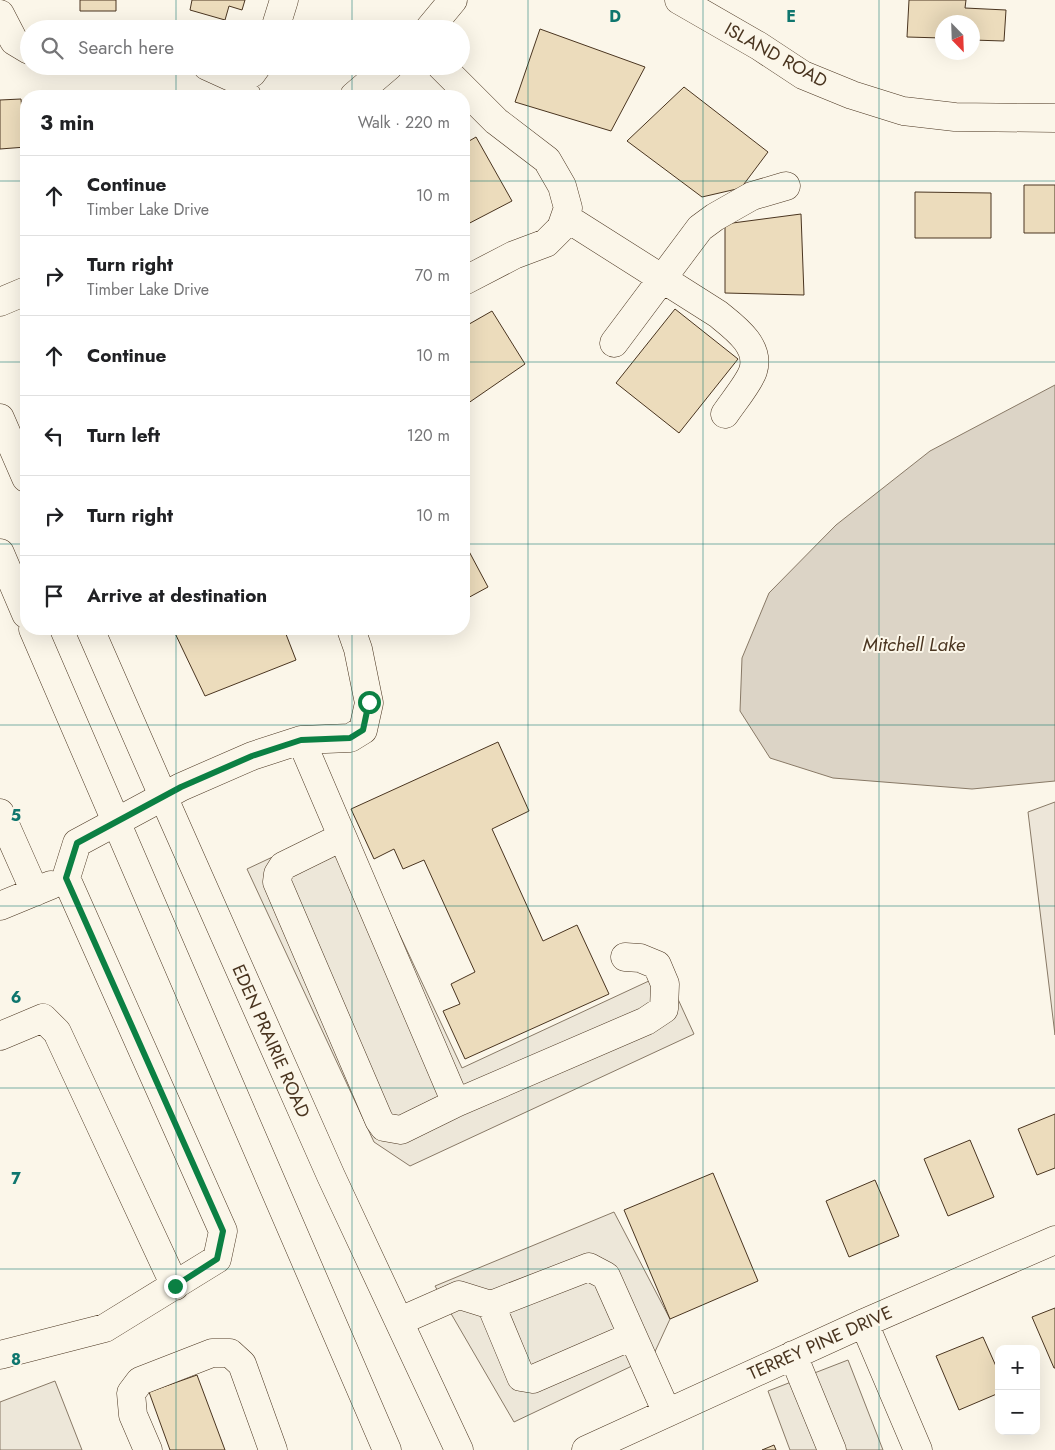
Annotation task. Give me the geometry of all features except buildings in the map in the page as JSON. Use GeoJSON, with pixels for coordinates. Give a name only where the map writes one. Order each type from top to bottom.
{"type":"FeatureCollection","features":[{"type":"Feature","properties":{"kind":"street"},"geometry":{"type":"LineString","coordinates":[[278,20],[284,0]]}},
{"type":"Feature","properties":{"kind":"street"},"geometry":{"type":"LineString","coordinates":[[436,20],[453,0]]}},
{"type":"Feature","properties":{"kind":"street","name":"ISLAND ROAD"},"geometry":{"type":"LineString","coordinates":[[679,0],[803,74],[852,96],[903,111],[920,113],[955,116],[1055,118]]}},
{"type":"Feature","properties":{"kind":"street"},"geometry":{"type":"LineString","coordinates":[[0,14],[14,41],[20,45]]}},
{"type":"Feature","properties":{"kind":"street"},"geometry":{"type":"LineString","coordinates":[[232,75],[248,81]]}},
{"type":"Feature","properties":{"kind":"street"},"geometry":{"type":"LineString","coordinates":[[361,90],[378,75]]}},
{"type":"Feature","properties":{"kind":"street"},"geometry":{"type":"LineString","coordinates":[[450,75],[465,90]]}},
{"type":"Feature","properties":{"kind":"street"},"geometry":{"type":"LineString","coordinates":[[470,95],[496,121],[547,160],[562,186],[568,208],[561,228],[546,243],[514,255],[470,278]]}},
{"type":"Feature","properties":{"kind":"street"},"geometry":{"type":"LineString","coordinates":[[614,343],[700,228],[715,216],[752,196],[786,186]]}},
{"type":"Feature","properties":{"kind":"street"},"geometry":{"type":"LineString","coordinates":[[564,217],[718,314],[738,331],[750,345],[754,361],[753,371],[725,414]]}},
{"type":"Feature","properties":{"kind":"street"},"geometry":{"type":"LineString","coordinates":[[0,302],[20,294]]}},
{"type":"Feature","properties":{"kind":"street"},"geometry":{"type":"LineString","coordinates":[[0,418],[20,464]]}},
{"type":"Feature","properties":{"kind":"street"},"geometry":{"type":"LineString","coordinates":[[0,553],[20,600]]}},
{"type":"Feature","properties":{"kind":"street"},"geometry":{"type":"LineString","coordinates":[[35,635],[387,1450]]}},
{"type":"Feature","properties":{"kind":"street","name":"EDEN PRAIRIE ROAD"},"geometry":{"type":"LineString","coordinates":[[93,635],[331,1176],[400,1320],[458,1450]]}},
{"type":"Feature","properties":{"kind":"street"},"geometry":{"type":"LineString","coordinates":[[0,1355],[105,1328],[217,1259],[223,1231],[66,878],[77,843],[163,796],[252,756],[301,740],[350,738],[363,730],[369,702],[354,635]]}},
{"type":"Feature","properties":{"kind":"street"},"geometry":{"type":"LineString","coordinates":[[301,740],[456,1103]]}},
{"type":"Feature","properties":{"kind":"street"},"geometry":{"type":"LineString","coordinates":[[1,817],[35,892]]}},
{"type":"Feature","properties":{"kind":"street"},"geometry":{"type":"LineString","coordinates":[[342,836],[282,866],[278,874],[278,882],[375,1111],[384,1127],[401,1130],[456,1103],[646,1021],[664,1009],[665,984],[657,965],[640,958],[625,957]]}},
{"type":"Feature","properties":{"kind":"street"},"geometry":{"type":"LineString","coordinates":[[0,906],[66,878]]}},
{"type":"Feature","properties":{"kind":"street"},"geometry":{"type":"LineString","coordinates":[[0,1036],[42,1018],[57,1032],[175,1286]]}},
{"type":"Feature","properties":{"kind":"street","name":"TERREY PINE DRIVE"},"geometry":{"type":"LineString","coordinates":[[586,1450],[864,1323],[1055,1240]]}},
{"type":"Feature","properties":{"kind":"street"},"geometry":{"type":"LineString","coordinates":[[400,1320],[459,1295],[491,1306],[589,1267],[606,1276],[667,1413]]}},
{"type":"Feature","properties":{"kind":"street"},"geometry":{"type":"LineString","coordinates":[[491,1306],[521,1377],[533,1379],[632,1336]]}},
{"type":"Feature","properties":{"kind":"street"},"geometry":{"type":"LineString","coordinates":[[864,1323],[918,1450]]}},
{"type":"Feature","properties":{"kind":"street"},"geometry":{"type":"LineString","coordinates":[[148,1450],[133,1415],[131,1393],[140,1381],[212,1353],[230,1353],[242,1364],[273,1450]]}},
{"type":"Feature","properties":{"kind":"street"},"geometry":{"type":"LineString","coordinates":[[793,1355],[832,1450]]}},
{"type":"Feature","properties":{"kind":"shaded area"},"geometry":{"type":"Polygon","coordinates":[[[1055,802],[1055,1035],[1028,812],[1055,802]]]}},
{"type":"Feature","properties":{"kind":"shaded area"},"geometry":{"type":"Polygon","coordinates":[[[347,822],[462,1068],[666,973],[694,1034],[410,1166],[374,1142],[247,869],[347,822]]]}},
{"type":"Feature","properties":{"kind":"shaded area"},"geometry":{"type":"Polygon","coordinates":[[[614,1212],[670,1319],[653,1356],[514,1422],[435,1286],[614,1212]]]}},
{"type":"Feature","properties":{"kind":"shaded area"},"geometry":{"type":"Polygon","coordinates":[[[848,1360],[883,1450],[790,1450],[768,1391],[848,1360]]]}},
{"type":"Feature","properties":{"kind":"shaded area"},"geometry":{"type":"Polygon","coordinates":[[[55,1381],[82,1450],[0,1450],[0,1402],[55,1381]]]}},
{"type":"Feature","properties":{"kind":"water","name":"Mitchell Lake"},"geometry":{"type":"Polygon","coordinates":[[[1055,385],[1055,781],[972,789],[833,778],[770,758],[740,711],[742,658],[769,593],[836,525],[930,451],[1055,385]]]}},
{"type":"Feature","properties":{"kind":"route"},"geometry":{"type":"LineString","coordinates":[[175,1286],[217,1259],[223,1231],[66,878],[77,843],[181,787],[252,756],[301,740],[350,738],[363,730],[369,702]]}}]}
